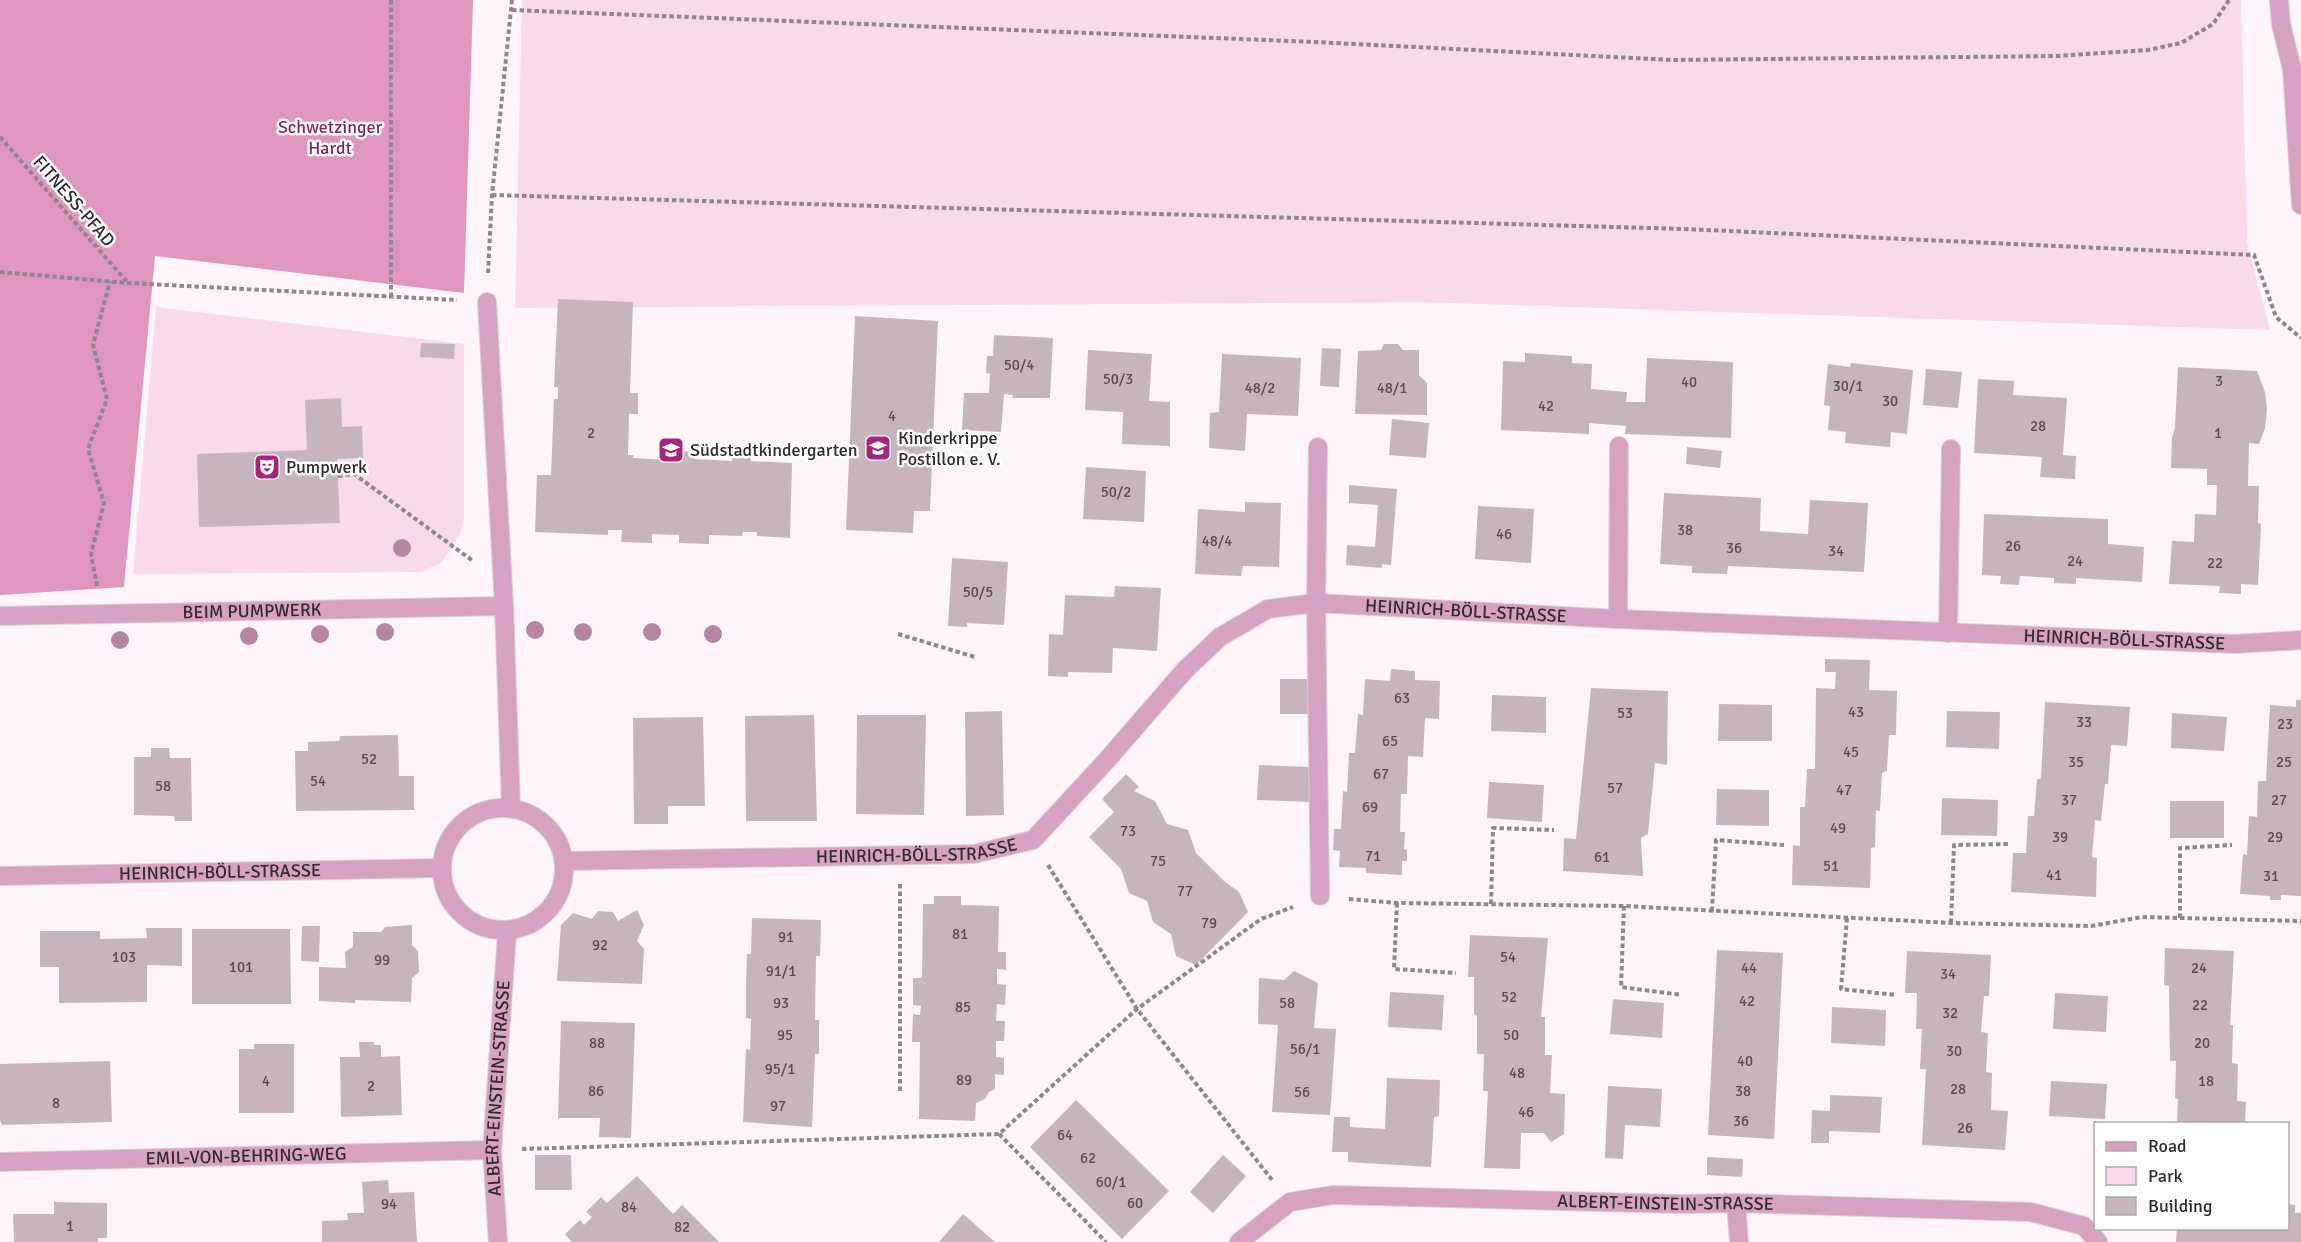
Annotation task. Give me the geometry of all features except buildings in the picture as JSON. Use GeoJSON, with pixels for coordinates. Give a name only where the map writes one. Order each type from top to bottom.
{"type":"FeatureCollection","features":[{"type":"Feature","properties":{"kind":"street"},"geometry":{"type":"LineString","coordinates":[[2279,0],[2281,24],[2292,69],[2301,205]]}},
{"type":"Feature","properties":{"kind":"street"},"geometry":{"type":"LineString","coordinates":[[487,302],[503,581],[511,807]]}},
{"type":"Feature","properties":{"kind":"street"},"geometry":{"type":"LineString","coordinates":[[1618,619],[1619,446]]}},
{"type":"Feature","properties":{"kind":"street"},"geometry":{"type":"LineString","coordinates":[[1318,447],[1316,603],[1320,896]]}},
{"type":"Feature","properties":{"kind":"street"},"geometry":{"type":"LineString","coordinates":[[1948,633],[1951,449]]}},
{"type":"Feature","properties":{"kind":"street","name":"HEINRICH-BÖLL-STRASSE"},"geometry":{"type":"LineString","coordinates":[[565,861],[974,854],[1033,840],[1107,760],[1185,670],[1220,637],[1268,609],[1316,603],[1618,619],[2235,644],[2301,640]]}},
{"type":"Feature","properties":{"kind":"street","name":"BEIM PUMPWERK"},"geometry":{"type":"LineString","coordinates":[[0,616],[504,606]]}},
{"type":"Feature","properties":{"kind":"street"},"geometry":{"type":"LineString","coordinates":[[511,807],[536,816],[556,835],[565,861],[561,895],[539,921],[507,933],[473,925],[449,901],[440,867],[451,835],[476,812],[511,807]]}},
{"type":"Feature","properties":{"kind":"street","name":"HEINRICH-BÖLL-STRASSE"},"geometry":{"type":"LineString","coordinates":[[0,876],[440,867]]}},
{"type":"Feature","properties":{"kind":"street","name":"ALBERT-EINSTEIN-STRASSE"},"geometry":{"type":"LineString","coordinates":[[498,1242],[492,1150],[507,933]]}},
{"type":"Feature","properties":{"kind":"street","name":"EMIL-VON-BEHRING-WEG"},"geometry":{"type":"LineString","coordinates":[[0,1162],[492,1150]]}},
{"type":"Feature","properties":{"kind":"street","name":"ALBERT-EINSTEIN-STRASSE"},"geometry":{"type":"LineString","coordinates":[[1239,1242],[1290,1202],[1333,1195],[1679,1204],[1736,1203],[2030,1212],[2084,1226],[2098,1242]]}},
{"type":"Feature","properties":{"kind":"street"},"geometry":{"type":"LineString","coordinates":[[1736,1203],[1739,1242]]}},
{"type":"Feature","properties":{"kind":"path"},"geometry":{"type":"LineString","coordinates":[[391,0],[391,297]]}},
{"type":"Feature","properties":{"kind":"path"},"geometry":{"type":"LineString","coordinates":[[0,272],[128,283],[487,302],[492,195],[512,0]]}},
{"type":"Feature","properties":{"kind":"path"},"geometry":{"type":"LineString","coordinates":[[512,9],[1291,41],[1685,60],[2045,56],[2148,50],[2181,43],[2213,24],[2229,0]]}},
{"type":"Feature","properties":{"kind":"path","name":"FITNESS-PFAD"},"geometry":{"type":"LineString","coordinates":[[0,137],[128,283]]}},
{"type":"Feature","properties":{"kind":"path"},"geometry":{"type":"LineString","coordinates":[[492,195],[1685,229],[2254,255],[2276,317],[2301,338]]}},
{"type":"Feature","properties":{"kind":"path"},"geometry":{"type":"LineString","coordinates":[[102,614],[91,554],[104,503],[88,450],[107,399],[93,345],[110,281]]}},
{"type":"Feature","properties":{"kind":"path"},"geometry":{"type":"LineString","coordinates":[[338,476],[354,474],[454,549],[503,581]]}},
{"type":"Feature","properties":{"kind":"path"},"geometry":{"type":"LineString","coordinates":[[898,634],[975,657]]}},
{"type":"Feature","properties":{"kind":"path"},"geometry":{"type":"LineString","coordinates":[[1491,904],[1493,828],[1554,831]]}},
{"type":"Feature","properties":{"kind":"path"},"geometry":{"type":"LineString","coordinates":[[1033,840],[1137,1009],[1290,1202]]}},
{"type":"Feature","properties":{"kind":"path"},"geometry":{"type":"LineString","coordinates":[[1712,911],[1716,840],[1784,844]]}},
{"type":"Feature","properties":{"kind":"path"},"geometry":{"type":"LineString","coordinates":[[1951,923],[1954,845],[2009,844]]}},
{"type":"Feature","properties":{"kind":"path"},"geometry":{"type":"LineString","coordinates":[[2180,918],[2180,848],[2232,844]]}},
{"type":"Feature","properties":{"kind":"path"},"geometry":{"type":"LineString","coordinates":[[900,855],[900,1093]]}},
{"type":"Feature","properties":{"kind":"path"},"geometry":{"type":"LineString","coordinates":[[492,1150],[999,1134],[1137,1009],[1261,919],[1320,896],[1397,903],[1624,906],[1951,923],[2091,926],[2142,917],[2301,921]]}},
{"type":"Feature","properties":{"kind":"path"},"geometry":{"type":"LineString","coordinates":[[1397,903],[1394,969],[1456,973]]}},
{"type":"Feature","properties":{"kind":"path"},"geometry":{"type":"LineString","coordinates":[[1624,906],[1621,987],[1682,995]]}},
{"type":"Feature","properties":{"kind":"path"},"geometry":{"type":"LineString","coordinates":[[1847,918],[1841,989],[1896,995]]}},
{"type":"Feature","properties":{"kind":"path"},"geometry":{"type":"LineString","coordinates":[[999,1134],[1106,1242]]}},
{"type":"Feature","properties":{"kind":"green space","name":"Schwetzinger Hardt"},"geometry":{"type":"Polygon","coordinates":[[[0,0],[473,0],[464,293],[155,256],[124,587],[0,595],[0,0]]]}},
{"type":"Feature","properties":{"kind":"green space"},"geometry":{"type":"Polygon","coordinates":[[[522,0],[2241,0],[2247,243],[2270,330],[1418,302],[515,308],[522,0]]]}},
{"type":"Feature","properties":{"kind":"green space"},"geometry":{"type":"Polygon","coordinates":[[[156,307],[464,344],[464,519],[460,534],[442,562],[421,572],[133,574],[156,307]]]}},
{"type":"Feature","properties":{"kind":"place","name":"Kinderkrippe Postillon e. V."},"geometry":{"type":"Point","coordinates":[878,448]}},
{"type":"Feature","properties":{"kind":"place","name":"Südstadtkindergarten"},"geometry":{"type":"Point","coordinates":[671,450]}},
{"type":"Feature","properties":{"kind":"place","name":"Pumpwerk"},"geometry":{"type":"Point","coordinates":[267,467]}}]}
